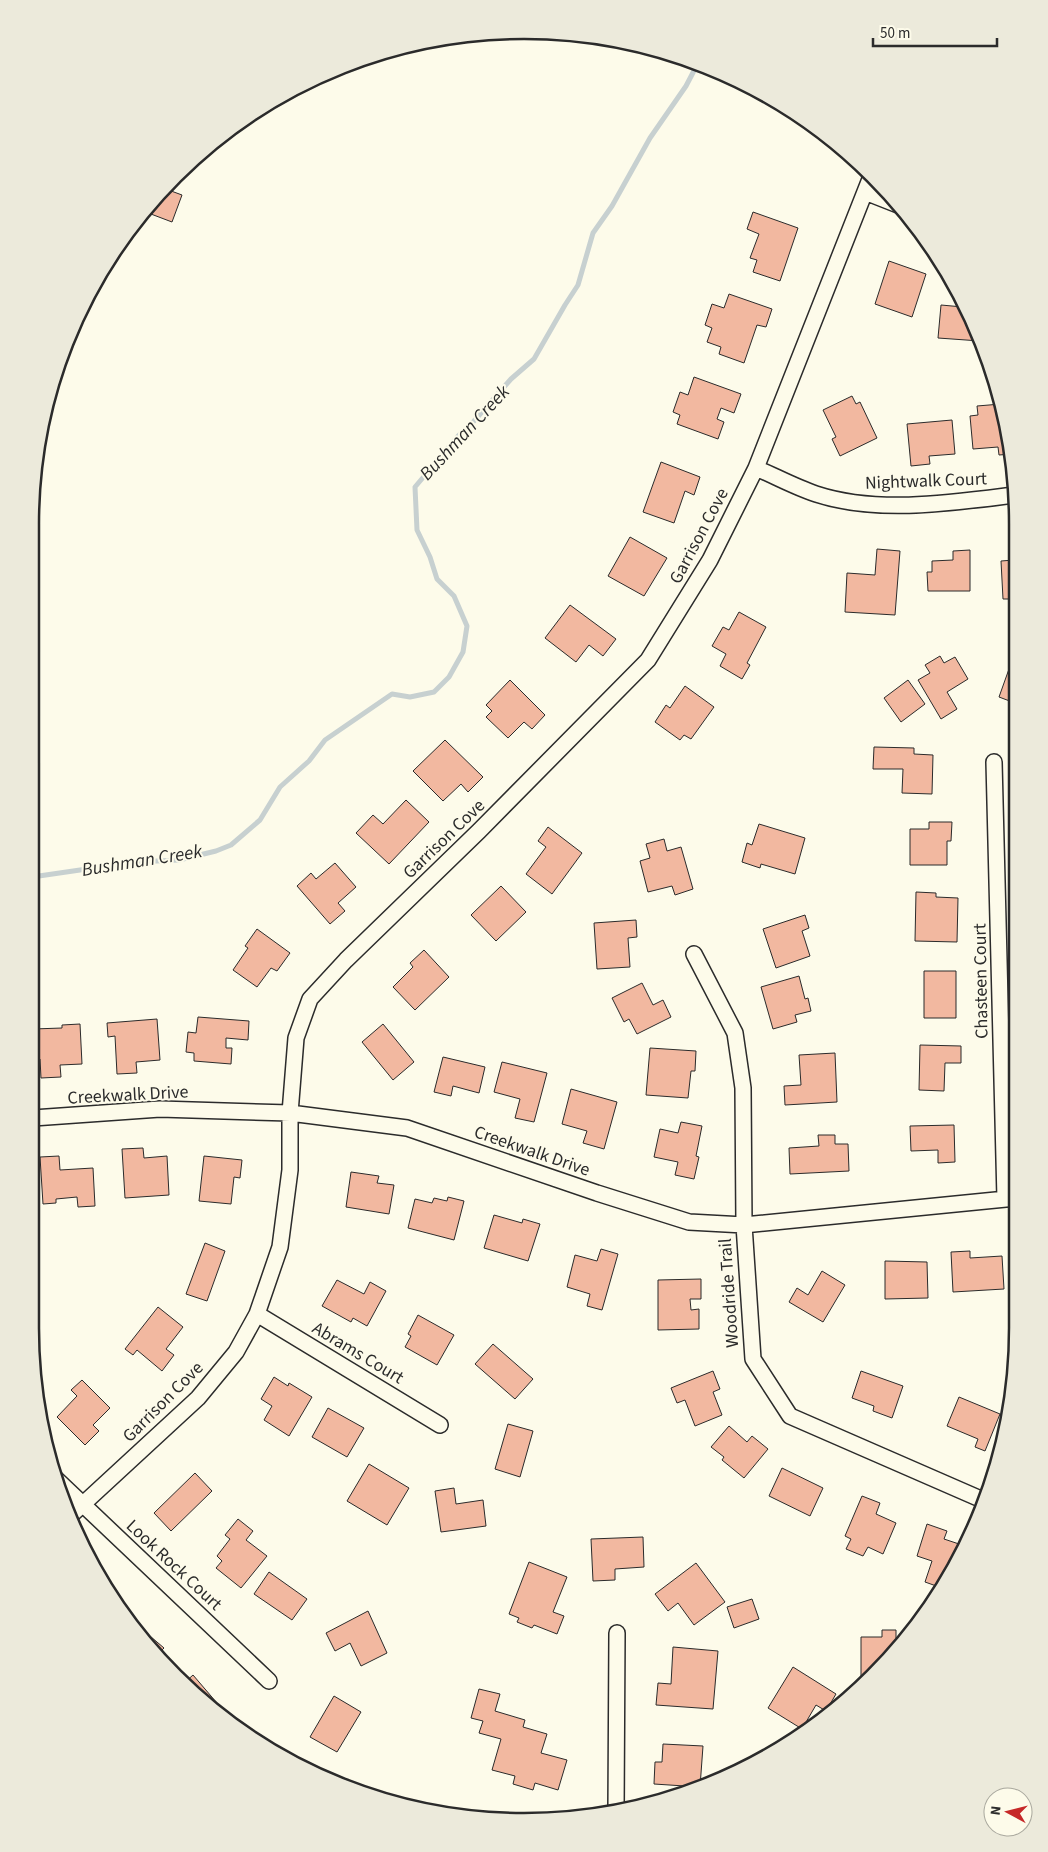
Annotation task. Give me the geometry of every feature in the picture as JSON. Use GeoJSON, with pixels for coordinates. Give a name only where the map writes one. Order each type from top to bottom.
{"type":"FeatureCollection","features":[{"type":"Feature","properties":{"kind":"street","name":"Garrison Cove"},"geometry":{"type":"LineString","coordinates":[[75,1511],[198,1398],[236,1352],[257,1314],[280,1247],[290,1170],[290,1113],[296,1038],[310,999],[346,960],[479,831],[648,660],[710,560],[756,468],[869,183]]}},
{"type":"Feature","properties":{"kind":"street"},"geometry":{"type":"LineString","coordinates":[[865,192],[885,200]]}},
{"type":"Feature","properties":{"kind":"street","name":"Nightwalk Court"},"geometry":{"type":"LineString","coordinates":[[756,468],[816,494],[872,505],[956,502],[1008,496]]}},
{"type":"Feature","properties":{"kind":"street","name":"Chasteen Court"},"geometry":{"type":"LineString","coordinates":[[994,762],[1009,1147]]}},
{"type":"Feature","properties":{"kind":"street","name":"Woodride Trail"},"geometry":{"type":"LineString","coordinates":[[694,954],[735,1033],[743,1088],[744,1225],[753,1359],[790,1416],[978,1498]]}},
{"type":"Feature","properties":{"kind":"street","name":"Creekwalk Drive"},"geometry":{"type":"LineString","coordinates":[[39,1118],[160,1109],[290,1113],[407,1128],[597,1193],[689,1222],[744,1225],[1009,1198]]}},
{"type":"Feature","properties":{"kind":"street","name":"Abrams Court"},"geometry":{"type":"LineString","coordinates":[[257,1314],[440,1425]]}},
{"type":"Feature","properties":{"kind":"street","name":"Look Rock Court"},"geometry":{"type":"LineString","coordinates":[[67,1490],[269,1680]]}},
{"type":"Feature","properties":{"kind":"street"},"geometry":{"type":"LineString","coordinates":[[616,1804],[617,1633]]}},
{"type":"Feature","properties":{"kind":"building"},"geometry":{"type":"Polygon","coordinates":[[[171,191],[182,195],[172,222],[151,214],[171,191]]]}},
{"type":"Feature","properties":{"kind":"building"},"geometry":{"type":"Polygon","coordinates":[[[753,212],[798,228],[780,281],[753,272],[757,260],[750,258],[759,234],[747,229],[753,212]]]}},
{"type":"Feature","properties":{"kind":"building"},"geometry":{"type":"Polygon","coordinates":[[[889,261],[926,274],[912,317],[875,304],[889,261]]]}},
{"type":"Feature","properties":{"kind":"building"},"geometry":{"type":"Polygon","coordinates":[[[729,294],[772,309],[766,327],[757,325],[744,363],[719,354],[721,347],[707,342],[712,328],[705,325],[712,304],[724,308],[729,294]]]}},
{"type":"Feature","properties":{"kind":"building"},"geometry":{"type":"Polygon","coordinates":[[[941,305],[958,307],[973,340],[938,338],[941,305]]]}},
{"type":"Feature","properties":{"kind":"building"},"geometry":{"type":"Polygon","coordinates":[[[694,377],[741,394],[734,413],[721,408],[717,419],[724,422],[718,439],[677,424],[680,415],[673,412],[680,392],[688,395],[694,377]]]}},
{"type":"Feature","properties":{"kind":"building"},"geometry":{"type":"Polygon","coordinates":[[[852,396],[856,404],[860,402],[877,438],[840,456],[832,439],[836,437],[823,410],[852,396]]]}},
{"type":"Feature","properties":{"kind":"building"},"geometry":{"type":"Polygon","coordinates":[[[994,405],[1004,455],[999,455],[998,447],[973,449],[970,416],[978,415],[977,406],[994,405]]]}},
{"type":"Feature","properties":{"kind":"building"},"geometry":{"type":"Polygon","coordinates":[[[952,420],[955,454],[929,456],[930,464],[911,466],[907,424],[952,420]]]}},
{"type":"Feature","properties":{"kind":"building"},"geometry":{"type":"Polygon","coordinates":[[[661,462],[700,477],[694,495],[685,491],[674,523],[643,512],[661,462]]]}},
{"type":"Feature","properties":{"kind":"building"},"geometry":{"type":"Polygon","coordinates":[[[630,537],[667,558],[644,596],[608,576],[630,537]]]}},
{"type":"Feature","properties":{"kind":"building"},"geometry":{"type":"Polygon","coordinates":[[[877,549],[900,551],[895,615],[845,612],[847,573],[875,575],[877,549]]]}},
{"type":"Feature","properties":{"kind":"building"},"geometry":{"type":"Polygon","coordinates":[[[970,550],[970,591],[928,591],[927,572],[932,572],[932,561],[953,560],[953,551],[970,550]]]}},
{"type":"Feature","properties":{"kind":"building"},"geometry":{"type":"Polygon","coordinates":[[[1009,560],[1009,599],[1003,599],[1001,561],[1009,560]]]}},
{"type":"Feature","properties":{"kind":"building"},"geometry":{"type":"Polygon","coordinates":[[[570,605],[616,639],[603,656],[589,645],[576,662],[545,638],[570,605]]]}},
{"type":"Feature","properties":{"kind":"building"},"geometry":{"type":"Polygon","coordinates":[[[739,612],[766,627],[747,663],[750,665],[742,679],[720,666],[726,654],[712,646],[723,627],[729,630],[739,612]]]}},
{"type":"Feature","properties":{"kind":"building"},"geometry":{"type":"Polygon","coordinates":[[[940,656],[944,663],[955,657],[968,679],[947,692],[957,709],[941,719],[918,680],[930,673],[925,665],[940,656]]]}},
{"type":"Feature","properties":{"kind":"building"},"geometry":{"type":"Polygon","coordinates":[[[1009,669],[1009,701],[999,697],[1009,669]]]}},
{"type":"Feature","properties":{"kind":"building"},"geometry":{"type":"Polygon","coordinates":[[[510,680],[545,715],[532,729],[524,722],[508,738],[486,717],[492,711],[486,705],[510,680]]]}},
{"type":"Feature","properties":{"kind":"building"},"geometry":{"type":"Polygon","coordinates":[[[908,680],[925,704],[901,722],[884,698],[908,680]]]}},
{"type":"Feature","properties":{"kind":"building"},"geometry":{"type":"Polygon","coordinates":[[[685,686],[714,707],[691,739],[684,735],[680,740],[655,722],[666,705],[670,708],[685,686]]]}},
{"type":"Feature","properties":{"kind":"building"},"geometry":{"type":"Polygon","coordinates":[[[445,740],[483,777],[468,792],[461,784],[443,801],[413,771],[445,740]]]}},
{"type":"Feature","properties":{"kind":"building"},"geometry":{"type":"Polygon","coordinates":[[[874,747],[914,748],[914,754],[933,755],[932,794],[902,793],[903,769],[873,769],[874,747]]]}},
{"type":"Feature","properties":{"kind":"building"},"geometry":{"type":"Polygon","coordinates":[[[406,800],[429,822],[389,864],[356,833],[373,815],[383,824],[406,800]]]}},
{"type":"Feature","properties":{"kind":"building"},"geometry":{"type":"Polygon","coordinates":[[[929,822],[952,822],[951,841],[947,841],[947,865],[910,865],[910,829],[929,829],[929,822]]]}},
{"type":"Feature","properties":{"kind":"building"},"geometry":{"type":"Polygon","coordinates":[[[759,824],[805,838],[795,874],[761,864],[760,868],[742,862],[747,843],[752,845],[759,824]]]}},
{"type":"Feature","properties":{"kind":"building"},"geometry":{"type":"Polygon","coordinates":[[[548,827],[582,853],[552,894],[526,874],[546,847],[538,841],[548,827]]]}},
{"type":"Feature","properties":{"kind":"building"},"geometry":{"type":"Polygon","coordinates":[[[664,839],[667,851],[681,847],[693,889],[675,895],[672,886],[648,892],[640,861],[650,858],[646,844],[664,839]]]}},
{"type":"Feature","properties":{"kind":"building"},"geometry":{"type":"Polygon","coordinates":[[[335,863],[356,887],[338,903],[345,911],[330,924],[297,886],[311,873],[316,879],[335,863]]]}},
{"type":"Feature","properties":{"kind":"building"},"geometry":{"type":"Polygon","coordinates":[[[501,886],[526,912],[496,941],[471,915],[501,886]]]}},
{"type":"Feature","properties":{"kind":"building"},"geometry":{"type":"Polygon","coordinates":[[[916,892],[936,893],[936,897],[958,898],[957,942],[915,941],[916,892]]]}},
{"type":"Feature","properties":{"kind":"building"},"geometry":{"type":"Polygon","coordinates":[[[805,915],[809,928],[802,931],[810,956],[776,968],[763,929],[805,915]]]}},
{"type":"Feature","properties":{"kind":"building"},"geometry":{"type":"Polygon","coordinates":[[[636,920],[637,937],[628,938],[630,967],[597,969],[594,923],[636,920]]]}},
{"type":"Feature","properties":{"kind":"building"},"geometry":{"type":"Polygon","coordinates":[[[257,929],[290,953],[277,971],[271,968],[257,987],[233,970],[248,948],[245,946],[257,929]]]}},
{"type":"Feature","properties":{"kind":"building"},"geometry":{"type":"Polygon","coordinates":[[[424,950],[449,977],[415,1010],[393,987],[413,967],[410,963],[424,950]]]}},
{"type":"Feature","properties":{"kind":"building"},"geometry":{"type":"Polygon","coordinates":[[[924,971],[956,971],[956,1018],[924,1018],[924,971]]]}},
{"type":"Feature","properties":{"kind":"building"},"geometry":{"type":"Polygon","coordinates":[[[799,976],[805,999],[808,998],[811,1011],[795,1015],[797,1022],[773,1029],[761,987],[799,976]]]}},
{"type":"Feature","properties":{"kind":"building"},"geometry":{"type":"Polygon","coordinates":[[[642,983],[653,1005],[663,1000],[671,1017],[637,1034],[629,1019],[624,1022],[612,998],[642,983]]]}},
{"type":"Feature","properties":{"kind":"building"},"geometry":{"type":"Polygon","coordinates":[[[198,1017],[249,1021],[248,1040],[226,1038],[226,1048],[232,1048],[231,1064],[194,1061],[194,1053],[186,1052],[188,1032],[196,1033],[198,1017]]]}},
{"type":"Feature","properties":{"kind":"building"},"geometry":{"type":"Polygon","coordinates":[[[157,1019],[160,1060],[136,1062],[137,1073],[117,1074],[115,1036],[108,1037],[107,1023],[157,1019]]]}},
{"type":"Feature","properties":{"kind":"building"},"geometry":{"type":"Polygon","coordinates":[[[80,1024],[82,1064],[60,1065],[61,1077],[41,1078],[39,1029],[62,1028],[62,1025],[80,1024]]]}},
{"type":"Feature","properties":{"kind":"building"},"geometry":{"type":"Polygon","coordinates":[[[383,1024],[414,1062],[393,1080],[362,1042],[383,1024]]]}},
{"type":"Feature","properties":{"kind":"building"},"geometry":{"type":"Polygon","coordinates":[[[920,1045],[961,1046],[961,1063],[945,1063],[944,1091],[919,1090],[920,1045]]]}},
{"type":"Feature","properties":{"kind":"building"},"geometry":{"type":"Polygon","coordinates":[[[650,1048],[696,1051],[695,1071],[691,1071],[688,1098],[646,1095],[650,1048]]]}},
{"type":"Feature","properties":{"kind":"building"},"geometry":{"type":"Polygon","coordinates":[[[835,1053],[837,1102],[785,1105],[784,1086],[801,1085],[799,1055],[835,1053]]]}},
{"type":"Feature","properties":{"kind":"building"},"geometry":{"type":"Polygon","coordinates":[[[443,1057],[485,1067],[479,1093],[453,1086],[451,1096],[434,1092],[443,1057]]]}},
{"type":"Feature","properties":{"kind":"building"},"geometry":{"type":"Polygon","coordinates":[[[502,1062],[547,1073],[534,1122],[515,1118],[520,1099],[494,1092],[502,1062]]]}},
{"type":"Feature","properties":{"kind":"building"},"geometry":{"type":"Polygon","coordinates":[[[571,1089],[617,1102],[604,1149],[583,1143],[587,1131],[562,1124],[571,1089]]]}},
{"type":"Feature","properties":{"kind":"building"},"geometry":{"type":"Polygon","coordinates":[[[681,1122],[702,1126],[696,1156],[699,1157],[694,1179],[675,1175],[678,1162],[654,1157],[660,1129],[678,1133],[681,1122]]]}},
{"type":"Feature","properties":{"kind":"building"},"geometry":{"type":"Polygon","coordinates":[[[954,1125],[955,1162],[938,1163],[938,1150],[911,1151],[910,1126],[954,1125]]]}},
{"type":"Feature","properties":{"kind":"building"},"geometry":{"type":"Polygon","coordinates":[[[818,1135],[835,1135],[835,1144],[848,1144],[849,1171],[790,1174],[789,1148],[819,1146],[818,1135]]]}},
{"type":"Feature","properties":{"kind":"building"},"geometry":{"type":"Polygon","coordinates":[[[143,1148],[144,1158],[167,1156],[169,1195],[125,1198],[122,1149],[143,1148]]]}},
{"type":"Feature","properties":{"kind":"building"},"geometry":{"type":"Polygon","coordinates":[[[59,1156],[60,1170],[93,1168],[95,1206],[78,1207],[77,1197],[56,1199],[56,1203],[43,1204],[40,1157],[59,1156]]]}},
{"type":"Feature","properties":{"kind":"building"},"geometry":{"type":"Polygon","coordinates":[[[204,1156],[242,1160],[240,1178],[234,1177],[231,1204],[199,1201],[204,1156]]]}},
{"type":"Feature","properties":{"kind":"building"},"geometry":{"type":"Polygon","coordinates":[[[351,1172],[379,1176],[377,1183],[394,1185],[389,1214],[346,1207],[351,1172]]]}},
{"type":"Feature","properties":{"kind":"building"},"geometry":{"type":"Polygon","coordinates":[[[448,1197],[464,1201],[454,1240],[408,1228],[415,1199],[432,1203],[434,1198],[447,1201],[448,1197]]]}},
{"type":"Feature","properties":{"kind":"building"},"geometry":{"type":"Polygon","coordinates":[[[494,1215],[522,1223],[523,1219],[540,1224],[528,1261],[484,1248],[494,1215]]]}},
{"type":"Feature","properties":{"kind":"building"},"geometry":{"type":"Polygon","coordinates":[[[205,1243],[225,1251],[207,1301],[186,1294],[205,1243]]]}},
{"type":"Feature","properties":{"kind":"building"},"geometry":{"type":"Polygon","coordinates":[[[601,1249],[618,1254],[602,1310],[587,1306],[590,1294],[567,1287],[575,1255],[597,1261],[601,1249]]]}},
{"type":"Feature","properties":{"kind":"building"},"geometry":{"type":"Polygon","coordinates":[[[970,1251],[970,1258],[1002,1256],[1004,1289],[953,1292],[951,1252],[970,1251]]]}},
{"type":"Feature","properties":{"kind":"building"},"geometry":{"type":"Polygon","coordinates":[[[885,1261],[927,1262],[928,1298],[885,1299],[885,1261]]]}},
{"type":"Feature","properties":{"kind":"building"},"geometry":{"type":"Polygon","coordinates":[[[822,1271],[845,1285],[823,1322],[789,1302],[797,1288],[808,1295],[822,1271]]]}},
{"type":"Feature","properties":{"kind":"building"},"geometry":{"type":"Polygon","coordinates":[[[701,1279],[701,1299],[690,1299],[691,1310],[699,1309],[699,1329],[658,1330],[658,1280],[701,1279]]]}},
{"type":"Feature","properties":{"kind":"building"},"geometry":{"type":"Polygon","coordinates":[[[337,1280],[364,1294],[370,1282],[386,1291],[367,1326],[353,1318],[351,1322],[322,1306],[337,1280]]]}},
{"type":"Feature","properties":{"kind":"building"},"geometry":{"type":"Polygon","coordinates":[[[158,1307],[183,1327],[166,1349],[174,1355],[162,1371],[137,1350],[133,1355],[125,1349],[158,1307]]]}},
{"type":"Feature","properties":{"kind":"building"},"geometry":{"type":"Polygon","coordinates":[[[418,1315],[454,1335],[437,1365],[405,1347],[411,1336],[408,1334],[418,1315]]]}},
{"type":"Feature","properties":{"kind":"building"},"geometry":{"type":"Polygon","coordinates":[[[493,1344],[533,1379],[515,1399],[475,1364],[493,1344]]]}},
{"type":"Feature","properties":{"kind":"building"},"geometry":{"type":"Polygon","coordinates":[[[713,1371],[720,1389],[713,1392],[722,1415],[695,1426],[685,1400],[677,1403],[671,1388],[713,1371]]]}},
{"type":"Feature","properties":{"kind":"building"},"geometry":{"type":"Polygon","coordinates":[[[861,1371],[903,1386],[892,1418],[873,1411],[874,1406],[852,1398],[861,1371]]]}},
{"type":"Feature","properties":{"kind":"building"},"geometry":{"type":"Polygon","coordinates":[[[274,1377],[288,1386],[289,1383],[312,1397],[289,1436],[264,1420],[272,1406],[261,1399],[274,1377]]]}},
{"type":"Feature","properties":{"kind":"building"},"geometry":{"type":"Polygon","coordinates":[[[82,1380],[110,1408],[93,1425],[99,1431],[85,1445],[57,1417],[77,1396],[71,1390],[82,1380]]]}},
{"type":"Feature","properties":{"kind":"building"},"geometry":{"type":"Polygon","coordinates":[[[959,1397],[1000,1414],[985,1451],[975,1447],[978,1439],[947,1426],[959,1397]]]}},
{"type":"Feature","properties":{"kind":"building"},"geometry":{"type":"Polygon","coordinates":[[[328,1408],[364,1428],[347,1457],[312,1437],[328,1408]]]}},
{"type":"Feature","properties":{"kind":"building"},"geometry":{"type":"Polygon","coordinates":[[[508,1424],[533,1431],[520,1477],[495,1469],[508,1424]]]}},
{"type":"Feature","properties":{"kind":"building"},"geometry":{"type":"Polygon","coordinates":[[[729,1426],[747,1442],[752,1436],[768,1449],[744,1478],[722,1460],[724,1457],[711,1447],[729,1426]]]}},
{"type":"Feature","properties":{"kind":"building"},"geometry":{"type":"Polygon","coordinates":[[[369,1464],[409,1488],[387,1525],[347,1501],[369,1464]]]}},
{"type":"Feature","properties":{"kind":"building"},"geometry":{"type":"Polygon","coordinates":[[[782,1468],[823,1488],[810,1516],[769,1496],[782,1468]]]}},
{"type":"Feature","properties":{"kind":"building"},"geometry":{"type":"Polygon","coordinates":[[[195,1473],[212,1491],[171,1531],[154,1513],[195,1473]]]}},
{"type":"Feature","properties":{"kind":"building"},"geometry":{"type":"Polygon","coordinates":[[[454,1488],[456,1504],[483,1500],[486,1526],[441,1532],[435,1491],[454,1488]]]}},
{"type":"Feature","properties":{"kind":"building"},"geometry":{"type":"Polygon","coordinates":[[[862,1496],[880,1503],[876,1514],[896,1523],[883,1554],[868,1547],[863,1556],[846,1549],[851,1539],[845,1536],[862,1496]]]}},
{"type":"Feature","properties":{"kind":"building"},"geometry":{"type":"Polygon","coordinates":[[[238,1519],[253,1531],[246,1540],[267,1556],[241,1588],[216,1568],[222,1561],[217,1556],[230,1539],[225,1535],[238,1519]]]}},
{"type":"Feature","properties":{"kind":"building"},"geometry":{"type":"Polygon","coordinates":[[[927,1524],[947,1531],[944,1539],[959,1544],[935,1585],[925,1582],[932,1561],[917,1556],[927,1524]]]}},
{"type":"Feature","properties":{"kind":"building"},"geometry":{"type":"Polygon","coordinates":[[[643,1537],[644,1567],[615,1569],[615,1580],[593,1581],[591,1539],[643,1537]]]}},
{"type":"Feature","properties":{"kind":"building"},"geometry":{"type":"Polygon","coordinates":[[[529,1562],[567,1577],[553,1612],[564,1616],[557,1634],[534,1625],[532,1628],[517,1622],[519,1618],[509,1614],[529,1562]]]}},
{"type":"Feature","properties":{"kind":"building"},"geometry":{"type":"Polygon","coordinates":[[[696,1563],[725,1602],[694,1625],[678,1603],[668,1611],[655,1594],[696,1563]]]}},
{"type":"Feature","properties":{"kind":"building"},"geometry":{"type":"Polygon","coordinates":[[[269,1572],[307,1599],[292,1620],[254,1594],[269,1572]]]}},
{"type":"Feature","properties":{"kind":"building"},"geometry":{"type":"Polygon","coordinates":[[[752,1599],[759,1619],[734,1628],[727,1607],[752,1599]]]}},
{"type":"Feature","properties":{"kind":"building"},"geometry":{"type":"Polygon","coordinates":[[[368,1611],[387,1653],[361,1666],[350,1643],[335,1651],[326,1633],[368,1611]]]}},
{"type":"Feature","properties":{"kind":"building"},"geometry":{"type":"Polygon","coordinates":[[[882,1630],[896,1630],[897,1638],[861,1677],[861,1637],[882,1637],[882,1630]]]}},
{"type":"Feature","properties":{"kind":"building"},"geometry":{"type":"Polygon","coordinates":[[[148,1635],[164,1648],[161,1651],[148,1635]]]}},
{"type":"Feature","properties":{"kind":"building"},"geometry":{"type":"Polygon","coordinates":[[[673,1647],[718,1651],[713,1709],[656,1705],[658,1683],[671,1684],[673,1647]]]}},
{"type":"Feature","properties":{"kind":"building"},"geometry":{"type":"Polygon","coordinates":[[[793,1667],[836,1694],[830,1704],[823,1709],[816,1705],[806,1723],[799,1727],[768,1708],[793,1667]]]}},
{"type":"Feature","properties":{"kind":"building"},"geometry":{"type":"Polygon","coordinates":[[[193,1675],[217,1703],[204,1693],[189,1679],[193,1675]]]}},
{"type":"Feature","properties":{"kind":"building"},"geometry":{"type":"Polygon","coordinates":[[[479,1689],[500,1694],[495,1711],[525,1720],[523,1727],[547,1734],[541,1753],[567,1760],[558,1790],[535,1783],[533,1790],[513,1784],[515,1776],[492,1770],[501,1739],[479,1733],[483,1721],[471,1718],[479,1689]]]}},
{"type":"Feature","properties":{"kind":"building"},"geometry":{"type":"Polygon","coordinates":[[[334,1696],[361,1712],[337,1752],[310,1737],[334,1696]]]}},
{"type":"Feature","properties":{"kind":"building"},"geometry":{"type":"Polygon","coordinates":[[[663,1744],[703,1746],[701,1779],[683,1786],[654,1784],[655,1762],[662,1762],[663,1744]]]}},
{"type":"Feature","properties":{"kind":"waterway","name":"Bushman Creek"},"geometry":{"type":"LineString","coordinates":[[39,876],[135,862],[179,860],[216,851],[231,845],[260,820],[280,787],[309,761],[325,740],[392,694],[410,697],[434,692],[449,677],[463,652],[467,626],[454,596],[437,579],[430,557],[417,530],[415,487],[458,436],[474,421],[511,379],[534,359],[578,285],[593,233],[612,206],[650,138],[686,86],[694,70]]}}]}
